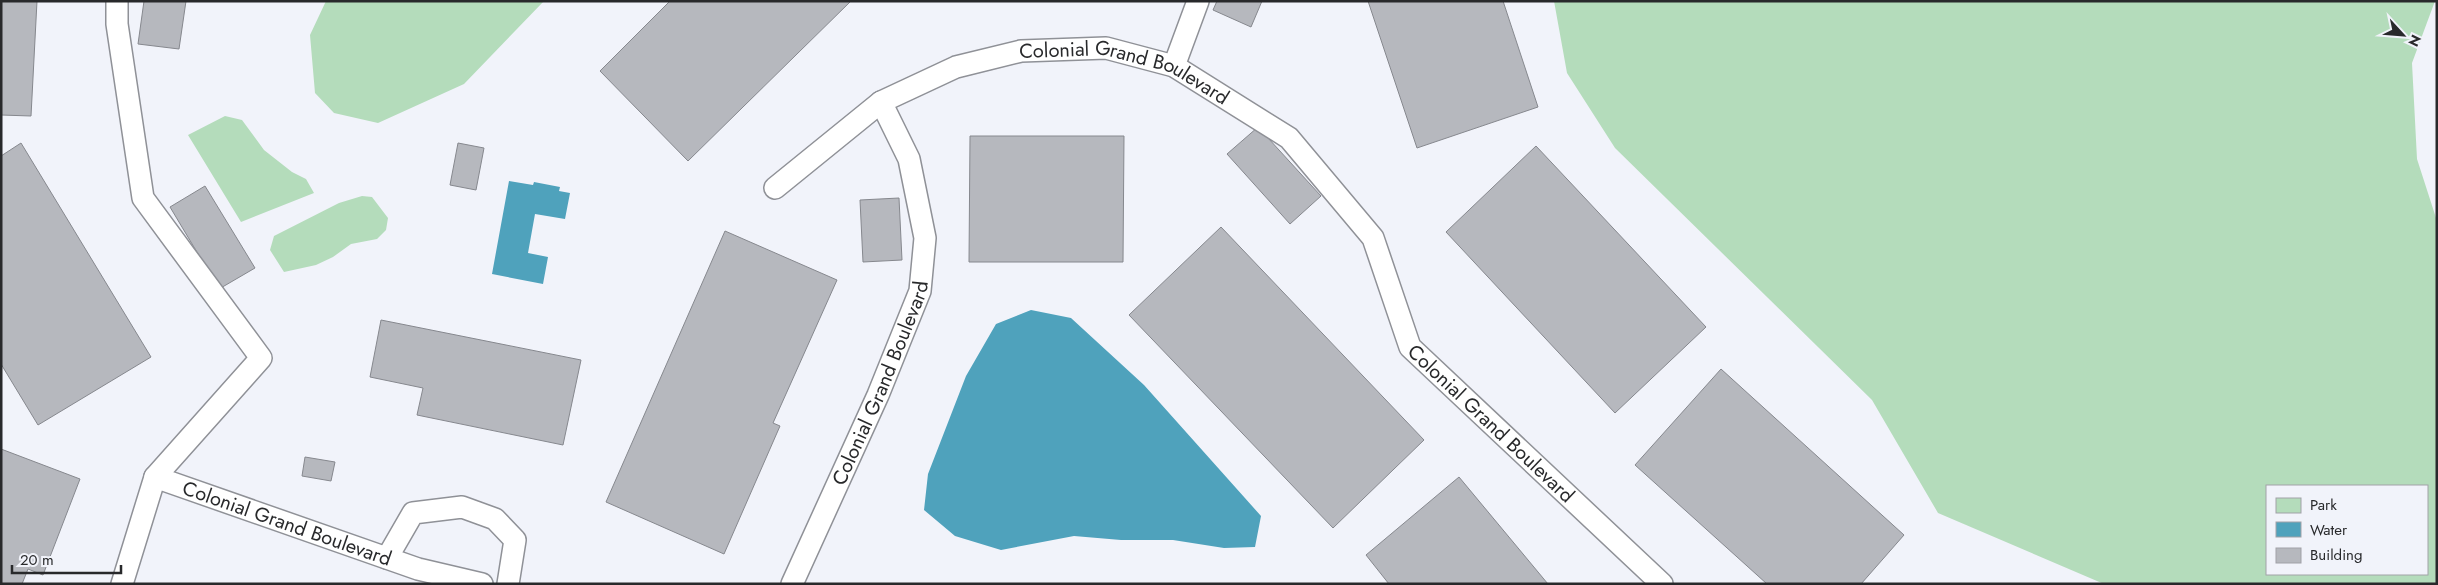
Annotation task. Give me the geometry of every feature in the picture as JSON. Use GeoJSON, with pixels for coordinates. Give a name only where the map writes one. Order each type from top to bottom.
{"type":"FeatureCollection","features":[{"type":"Feature","properties":{"kind":"lane","name":"Colonial Grand Boulevard"},"geometry":{"type":"LineString","coordinates":[[117,1],[117,24],[143,198],[261,358],[155,478],[122,584]]}},
{"type":"Feature","properties":{"kind":"lane"},"geometry":{"type":"LineString","coordinates":[[1174,66],[1198,1]]}},
{"type":"Feature","properties":{"kind":"lane","name":"Colonial Grand Boulevard"},"geometry":{"type":"LineString","coordinates":[[792,584],[878,395],[920,291],[925,238],[909,159],[881,102],[956,67],[1021,51],[1106,48],[1174,66],[1289,138],[1373,238],[1410,347],[1662,584]]}},
{"type":"Feature","properties":{"kind":"lane"},"geometry":{"type":"LineString","coordinates":[[775,188],[881,102]]}},
{"type":"Feature","properties":{"kind":"lane","name":"Colonial Grand Boulevard"},"geometry":{"type":"LineString","coordinates":[[155,478],[387,558],[417,577],[482,584]]}},
{"type":"Feature","properties":{"kind":"lane"},"geometry":{"type":"LineString","coordinates":[[387,558],[413,513],[462,507],[495,519],[515,540],[508,584]]}},
{"type":"Feature","properties":{"kind":"green space"},"geometry":{"type":"Polygon","coordinates":[[[326,1],[544,1],[464,84],[378,123],[334,113],[315,93],[310,35],[326,1]]]}},
{"type":"Feature","properties":{"kind":"green space"},"geometry":{"type":"Polygon","coordinates":[[[1554,1],[2435,1],[2412,63],[2417,159],[2437,221],[2437,584],[2104,584],[1938,513],[1872,400],[1615,148],[1567,73],[1554,1]]]}},
{"type":"Feature","properties":{"kind":"green space"},"geometry":{"type":"Polygon","coordinates":[[[225,116],[242,120],[264,150],[292,172],[306,179],[314,193],[241,222],[188,135],[225,116]]]}},
{"type":"Feature","properties":{"kind":"green space"},"geometry":{"type":"Polygon","coordinates":[[[362,196],[372,197],[388,218],[386,230],[377,239],[351,244],[333,257],[316,265],[284,272],[270,250],[274,236],[339,203],[362,196]]]}},
{"type":"Feature","properties":{"kind":"water"},"geometry":{"type":"Polygon","coordinates":[[[509,181],[533,185],[534,182],[560,187],[559,191],[570,193],[565,219],[535,214],[528,253],[548,257],[543,284],[492,274],[509,181]]]}},
{"type":"Feature","properties":{"kind":"water"},"geometry":{"type":"Polygon","coordinates":[[[1031,310],[1071,318],[1144,385],[1261,516],[1255,547],[1224,548],[1173,540],[1121,540],[1074,536],[1001,550],[955,536],[924,510],[928,474],[966,376],[996,324],[1031,310]]]}},
{"type":"Feature","properties":{"kind":"building"},"geometry":{"type":"Polygon","coordinates":[[[1,1],[37,1],[31,116],[1,115],[1,1]]]}},
{"type":"Feature","properties":{"kind":"building"},"geometry":{"type":"Polygon","coordinates":[[[144,1],[186,1],[179,49],[138,44],[144,1]]]}},
{"type":"Feature","properties":{"kind":"building"},"geometry":{"type":"Polygon","coordinates":[[[670,1],[851,1],[688,161],[600,71],[670,1]]]}},
{"type":"Feature","properties":{"kind":"building"},"geometry":{"type":"Polygon","coordinates":[[[1217,1],[1262,1],[1251,27],[1213,10],[1217,1]]]}},
{"type":"Feature","properties":{"kind":"building"},"geometry":{"type":"Polygon","coordinates":[[[1368,1],[1503,1],[1538,107],[1417,148],[1368,1]]]}},
{"type":"Feature","properties":{"kind":"building"},"geometry":{"type":"Polygon","coordinates":[[[1258,127],[1321,196],[1290,224],[1227,154],[1258,127]]]}},
{"type":"Feature","properties":{"kind":"building"},"geometry":{"type":"Polygon","coordinates":[[[970,136],[1124,136],[1123,262],[969,262],[970,136]]]}},
{"type":"Feature","properties":{"kind":"building"},"geometry":{"type":"Polygon","coordinates":[[[21,143],[151,357],[38,425],[1,364],[1,156],[21,143]]]}},
{"type":"Feature","properties":{"kind":"building"},"geometry":{"type":"Polygon","coordinates":[[[458,143],[484,148],[476,190],[450,185],[458,143]]]}},
{"type":"Feature","properties":{"kind":"building"},"geometry":{"type":"Polygon","coordinates":[[[1536,146],[1706,327],[1615,413],[1446,232],[1536,146]]]}},
{"type":"Feature","properties":{"kind":"building"},"geometry":{"type":"Polygon","coordinates":[[[205,186],[255,268],[219,289],[170,207],[205,186]]]}},
{"type":"Feature","properties":{"kind":"building"},"geometry":{"type":"Polygon","coordinates":[[[899,198],[902,260],[863,262],[860,200],[899,198]]]}},
{"type":"Feature","properties":{"kind":"building"},"geometry":{"type":"Polygon","coordinates":[[[1221,227],[1424,440],[1333,528],[1129,315],[1221,227]]]}},
{"type":"Feature","properties":{"kind":"building"},"geometry":{"type":"Polygon","coordinates":[[[725,231],[837,280],[773,423],[780,426],[724,554],[606,502],[725,231]]]}},
{"type":"Feature","properties":{"kind":"building"},"geometry":{"type":"Polygon","coordinates":[[[381,320],[581,360],[563,445],[417,415],[423,388],[370,377],[381,320]]]}},
{"type":"Feature","properties":{"kind":"building"},"geometry":{"type":"Polygon","coordinates":[[[1721,369],[1904,535],[1861,584],[1767,584],[1635,465],[1721,369]]]}},
{"type":"Feature","properties":{"kind":"building"},"geometry":{"type":"Polygon","coordinates":[[[1,449],[80,479],[43,575],[28,569],[22,584],[1,584],[1,449]]]}},
{"type":"Feature","properties":{"kind":"building"},"geometry":{"type":"Polygon","coordinates":[[[305,457],[335,462],[331,481],[302,476],[305,457]]]}},
{"type":"Feature","properties":{"kind":"building"},"geometry":{"type":"Polygon","coordinates":[[[1459,477],[1548,584],[1389,584],[1366,555],[1459,477]]]}}]}
